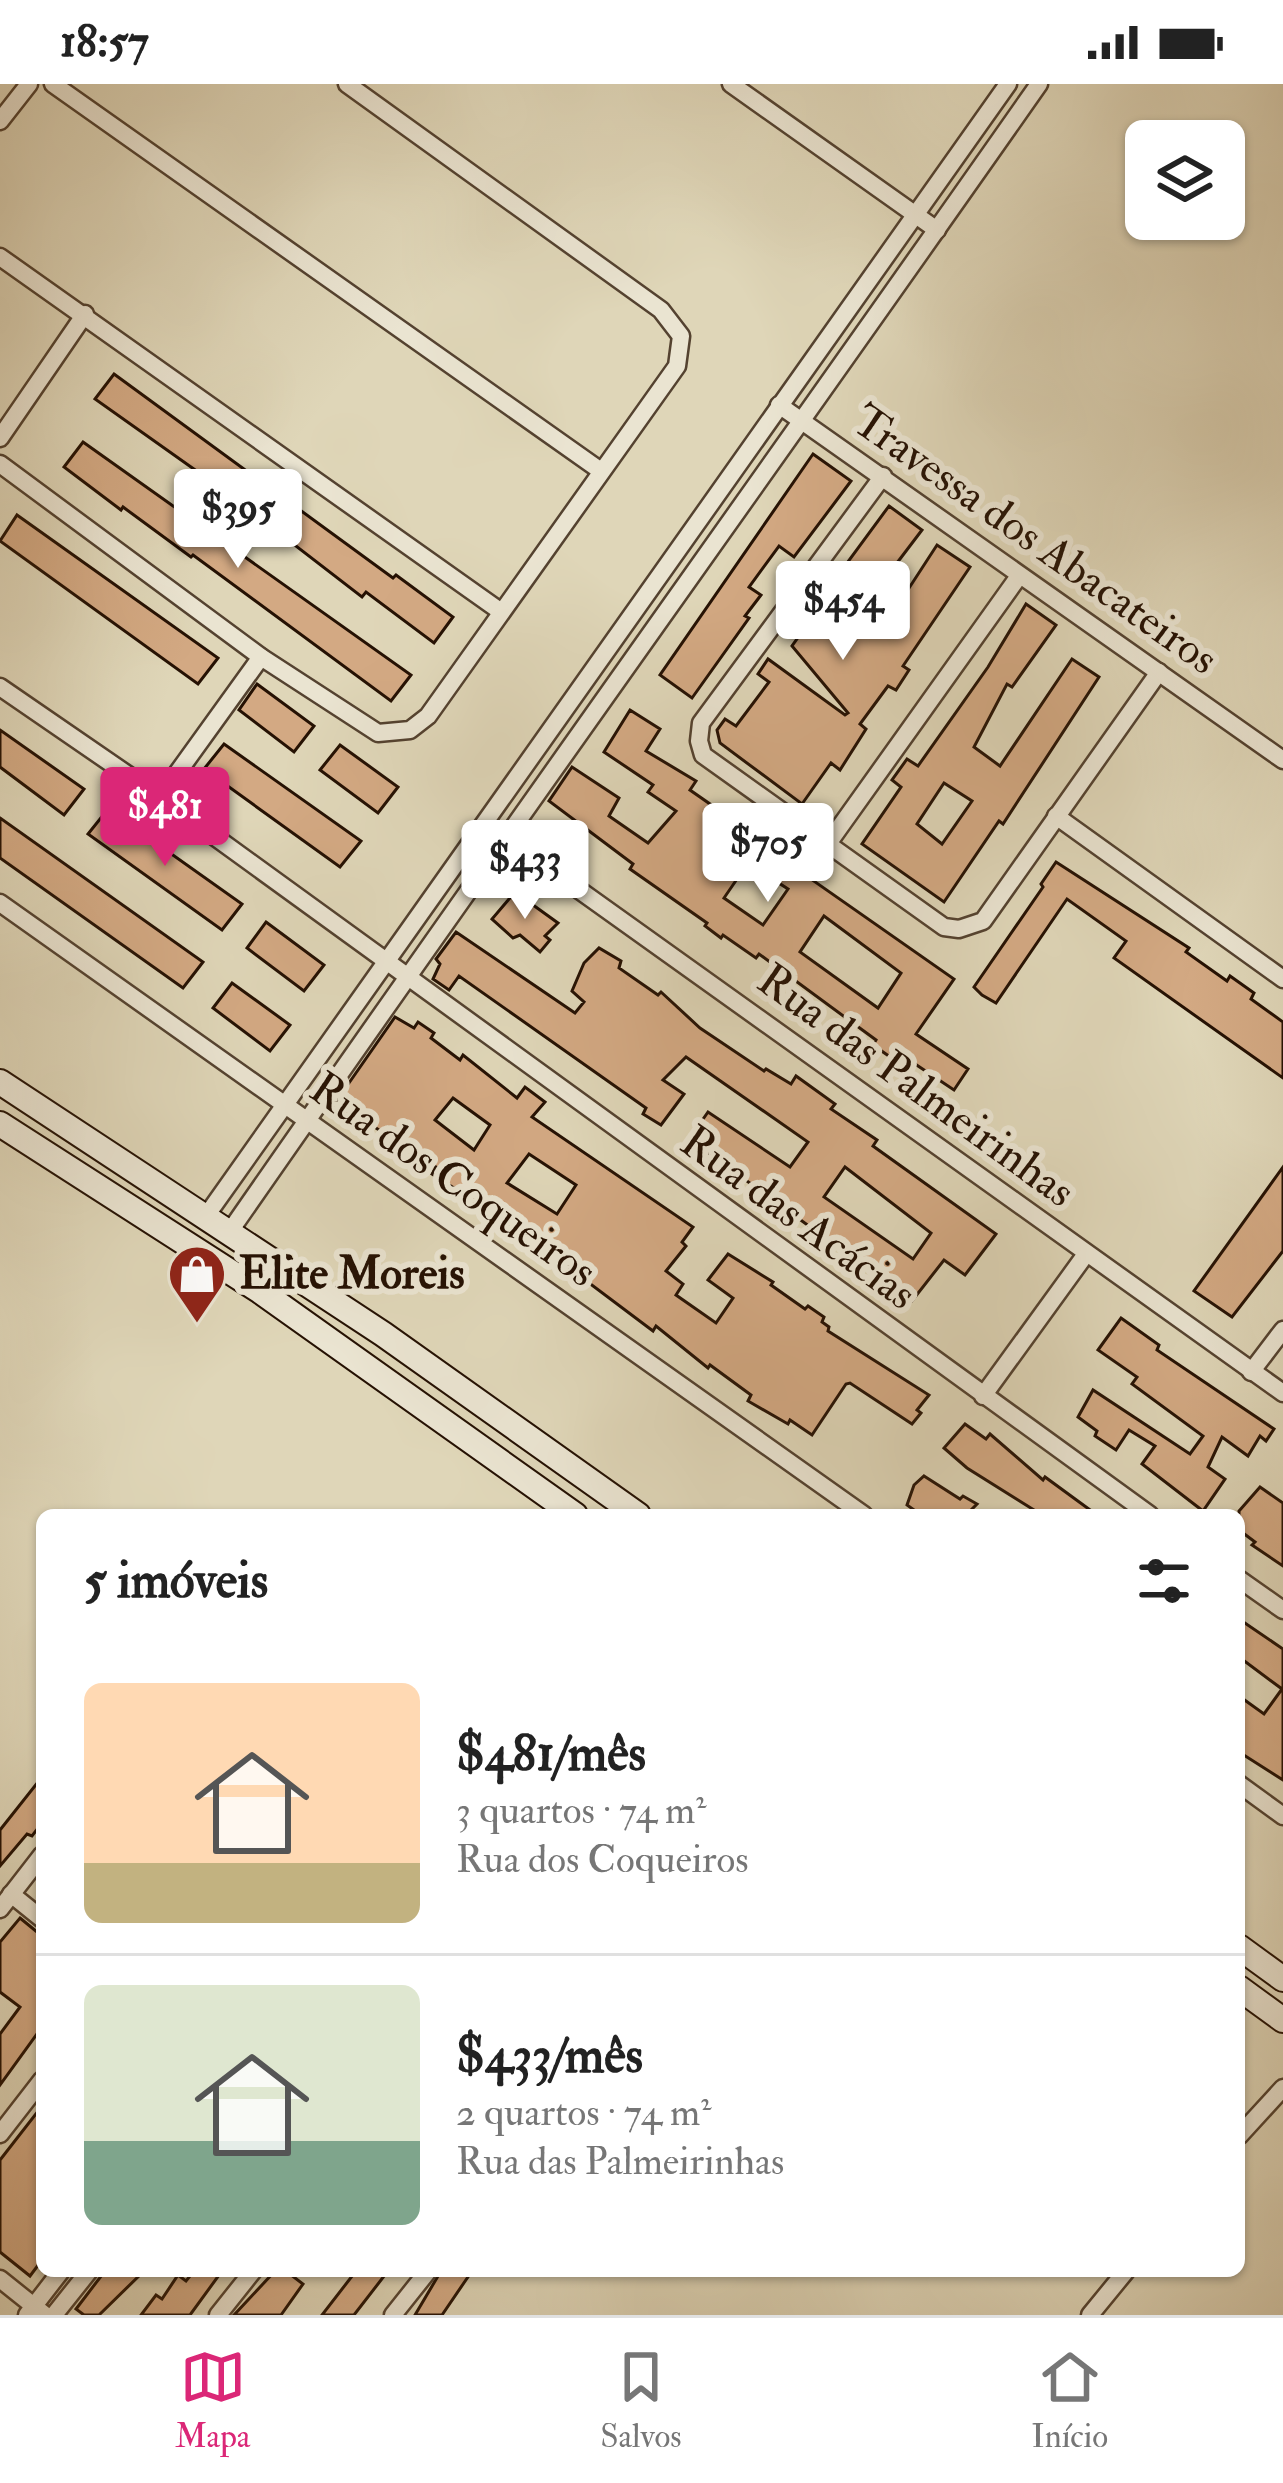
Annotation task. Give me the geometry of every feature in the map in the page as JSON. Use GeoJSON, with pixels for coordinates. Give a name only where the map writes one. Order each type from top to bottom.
{"type":"FeatureCollection","features":[{"type":"Feature","properties":{"kind":"main road"},"geometry":{"type":"LineString","coordinates":[[0,1082],[383,1334],[630,1509]]}},
{"type":"Feature","properties":{"kind":"main road"},"geometry":{"type":"LineString","coordinates":[[0,1124],[260,1292],[567,1509]]}},
{"type":"Feature","properties":{"kind":"main road"},"geometry":{"type":"LineString","coordinates":[[1245,1951],[1283,1978]]}},
{"type":"Feature","properties":{"kind":"main road"},"geometry":{"type":"LineString","coordinates":[[1245,1992],[1283,2020]]}},
{"type":"Feature","properties":{"kind":"street"},"geometry":{"type":"LineString","coordinates":[[0,121],[29,84]]}},
{"type":"Feature","properties":{"kind":"street"},"geometry":{"type":"LineString","coordinates":[[53,84],[601,471]]}},
{"type":"Feature","properties":{"kind":"street"},"geometry":{"type":"LineString","coordinates":[[0,464],[261,657],[378,733],[400,733],[428,716],[676,366],[682,346],[676,327],[661,310],[347,84]]}},
{"type":"Feature","properties":{"kind":"street"},"geometry":{"type":"LineString","coordinates":[[731,84],[937,230]]}},
{"type":"Feature","properties":{"kind":"street"},"geometry":{"type":"LineString","coordinates":[[204,1219],[1008,84]]}},
{"type":"Feature","properties":{"kind":"street"},"geometry":{"type":"LineString","coordinates":[[228,1234],[1040,84]]}},
{"type":"Feature","properties":{"kind":"street"},"geometry":{"type":"LineString","coordinates":[[0,257],[500,611]]}},
{"type":"Feature","properties":{"kind":"street"},"geometry":{"type":"LineString","coordinates":[[0,438],[85,314]]}},
{"type":"Feature","properties":{"kind":"street","name":"Travessa dos Abacateiros"},"geometry":{"type":"LineString","coordinates":[[779,404],[1283,760]]}},
{"type":"Feature","properties":{"kind":"street"},"geometry":{"type":"LineString","coordinates":[[883,476],[701,723],[703,755],[827,845],[944,927],[959,929],[983,921],[1159,672]]}},
{"type":"Feature","properties":{"kind":"street"},"geometry":{"type":"LineString","coordinates":[[827,845],[1019,576]]}},
{"type":"Feature","properties":{"kind":"street"},"geometry":{"type":"LineString","coordinates":[[160,796],[261,657]]}},
{"type":"Feature","properties":{"kind":"street","name":"Rua das Acácias"},"geometry":{"type":"LineString","coordinates":[[0,687],[160,796],[1142,1509]]}},
{"type":"Feature","properties":{"kind":"street"},"geometry":{"type":"LineString","coordinates":[[1056,816],[1283,979]]}},
{"type":"Feature","properties":{"kind":"street","name":"Rua das Palmeirinhas"},"geometry":{"type":"LineString","coordinates":[[484,823],[1283,1394]]}},
{"type":"Feature","properties":{"kind":"street","name":"Rua dos Coqueiros"},"geometry":{"type":"LineString","coordinates":[[0,903],[856,1509]]}},
{"type":"Feature","properties":{"kind":"street"},"geometry":{"type":"LineString","coordinates":[[983,1396],[1085,1254]]}},
{"type":"Feature","properties":{"kind":"street"},"geometry":{"type":"LineString","coordinates":[[1251,1372],[1283,1330]]}},
{"type":"Feature","properties":{"kind":"street"},"geometry":{"type":"LineString","coordinates":[[1245,1583],[1283,1610]]}},
{"type":"Feature","properties":{"kind":"street"},"geometry":{"type":"LineString","coordinates":[[1245,1788],[1283,1816]]}},
{"type":"Feature","properties":{"kind":"street"},"geometry":{"type":"LineString","coordinates":[[36,1864],[6,1902],[36,1915]]}},
{"type":"Feature","properties":{"kind":"street"},"geometry":{"type":"LineString","coordinates":[[0,2134],[36,2088]]}},
{"type":"Feature","properties":{"kind":"street"},"geometry":{"type":"LineString","coordinates":[[1245,2129],[1283,2088]]}},
{"type":"Feature","properties":{"kind":"street"},"geometry":{"type":"LineString","coordinates":[[40,2313],[58,2277]]}},
{"type":"Feature","properties":{"kind":"street"},"geometry":{"type":"LineString","coordinates":[[40,2313],[82,2277]]}},
{"type":"Feature","properties":{"kind":"street"},"geometry":{"type":"LineString","coordinates":[[218,2315],[249,2277]]}},
{"type":"Feature","properties":{"kind":"street"},"geometry":{"type":"LineString","coordinates":[[393,2315],[423,2277]]}},
{"type":"Feature","properties":{"kind":"street"},"geometry":{"type":"LineString","coordinates":[[1090,2315],[1121,2277]]}},
{"type":"Feature","properties":{"kind":"street"},"geometry":{"type":"LineString","coordinates":[[0,2279],[40,2313]]}},
{"type":"Feature","properties":{"kind":"building"},"geometry":{"type":"Polygon","coordinates":[[[114,374],[453,617],[434,643],[366,592],[362,597],[95,399],[114,374]]]}},
{"type":"Feature","properties":{"kind":"building"},"geometry":{"type":"Polygon","coordinates":[[[83,442],[411,675],[391,701],[64,467],[83,442]]]}},
{"type":"Feature","properties":{"kind":"building"},"geometry":{"type":"Polygon","coordinates":[[[813,454],[851,481],[794,557],[779,546],[749,587],[761,595],[745,616],[749,618],[692,698],[660,675],[813,454]]]}},
{"type":"Feature","properties":{"kind":"building"},"geometry":{"type":"Polygon","coordinates":[[[889,506],[922,530],[862,609],[885,625],[937,545],[970,567],[903,666],[909,670],[896,690],[888,686],[860,724],[866,729],[840,770],[831,763],[802,804],[720,743],[717,730],[725,719],[736,726],[769,682],[758,674],[768,659],[848,713],[792,646],[889,506]]]}},
{"type":"Feature","properties":{"kind":"building"},"geometry":{"type":"Polygon","coordinates":[[[17,515],[218,658],[198,684],[0,541],[17,515]]]}},
{"type":"Feature","properties":{"kind":"building"},"geometry":{"type":"Polygon","coordinates":[[[1026,604],[1056,625],[1012,687],[1007,684],[974,747],[1000,766],[1072,659],[1099,677],[1003,824],[999,821],[944,902],[862,844],[901,787],[892,780],[907,759],[918,766],[1026,604]],[[944,783],[917,824],[942,844],[972,801],[944,783]]]}},
{"type":"Feature","properties":{"kind":"building"},"geometry":{"type":"Polygon","coordinates":[[[257,684],[314,726],[294,752],[239,710],[257,684]]]}},
{"type":"Feature","properties":{"kind":"building"},"geometry":{"type":"Polygon","coordinates":[[[630,710],[660,729],[646,751],[696,781],[690,790],[708,807],[954,979],[916,1034],[968,1069],[954,1090],[900,1054],[896,1061],[873,1045],[876,1040],[759,954],[756,958],[721,938],[549,801],[572,767],[619,798],[609,816],[648,843],[676,811],[648,792],[653,785],[604,752],[630,710]],[[748,863],[724,898],[763,925],[788,889],[748,863]],[[824,916],[800,952],[878,1008],[901,973],[824,916]]]}},
{"type":"Feature","properties":{"kind":"building"},"geometry":{"type":"Polygon","coordinates":[[[0,730],[84,789],[64,815],[0,767],[0,730]]]}},
{"type":"Feature","properties":{"kind":"building"},"geometry":{"type":"Polygon","coordinates":[[[224,744],[361,841],[340,867],[204,769],[224,744]]]}},
{"type":"Feature","properties":{"kind":"building"},"geometry":{"type":"Polygon","coordinates":[[[340,745],[398,787],[378,813],[320,770],[340,745]]]}},
{"type":"Feature","properties":{"kind":"building"},"geometry":{"type":"Polygon","coordinates":[[[108,809],[242,904],[222,930],[88,834],[108,809]]]}},
{"type":"Feature","properties":{"kind":"building"},"geometry":{"type":"Polygon","coordinates":[[[0,818],[203,962],[183,988],[0,858],[0,818]]]}},
{"type":"Feature","properties":{"kind":"building"},"geometry":{"type":"Polygon","coordinates":[[[1056,862],[1189,948],[1186,952],[1227,981],[1230,976],[1254,993],[1251,999],[1283,1022],[1283,1078],[1114,958],[1126,941],[1067,899],[996,1003],[982,995],[974,987],[1056,862]]]}},
{"type":"Feature","properties":{"kind":"building"},"geometry":{"type":"Polygon","coordinates":[[[515,892],[558,923],[545,936],[550,940],[540,952],[520,935],[513,938],[492,919],[515,892]]]}},
{"type":"Feature","properties":{"kind":"building"},"geometry":{"type":"Polygon","coordinates":[[[266,922],[324,965],[304,991],[247,948],[266,922]]]}},
{"type":"Feature","properties":{"kind":"building"},"geometry":{"type":"Polygon","coordinates":[[[456,932],[575,1013],[584,1002],[572,991],[584,963],[599,948],[621,961],[619,968],[658,995],[661,992],[700,1028],[764,1071],[791,1084],[796,1076],[835,1104],[831,1109],[877,1140],[873,1146],[996,1234],[965,1275],[944,1260],[912,1301],[707,1152],[704,1156],[685,1145],[708,1112],[790,1167],[808,1142],[686,1057],[663,1080],[684,1094],[661,1125],[643,1114],[646,1108],[459,976],[449,990],[433,979],[440,964],[436,959],[456,932]],[[845,1167],[824,1197],[913,1259],[931,1233],[845,1167]]]}},
{"type":"Feature","properties":{"kind":"building"},"geometry":{"type":"Polygon","coordinates":[[[232,983],[290,1025],[270,1051],[213,1008],[232,983]]]}},
{"type":"Feature","properties":{"kind":"building"},"geometry":{"type":"Polygon","coordinates":[[[395,1017],[414,1028],[418,1022],[434,1033],[431,1038],[460,1060],[463,1055],[517,1098],[525,1087],[545,1102],[532,1117],[693,1227],[682,1242],[686,1246],[666,1271],[683,1284],[676,1295],[716,1323],[733,1298],[708,1280],[728,1254],[805,1309],[808,1306],[824,1317],[828,1331],[929,1395],[917,1410],[921,1413],[912,1424],[850,1383],[812,1435],[790,1420],[788,1424],[748,1401],[751,1395],[656,1326],[653,1331],[512,1225],[432,1174],[436,1167],[356,1115],[352,1121],[335,1103],[395,1017]],[[453,1098],[435,1120],[474,1150],[490,1125],[453,1098]],[[529,1154],[507,1183],[557,1214],[576,1185],[529,1154]]]}},
{"type":"Feature","properties":{"kind":"building"},"geometry":{"type":"Polygon","coordinates":[[[1283,1167],[1283,1251],[1232,1317],[1194,1291],[1283,1167]]]}},
{"type":"Feature","properties":{"kind":"building"},"geometry":{"type":"Polygon","coordinates":[[[1121,1318],[1159,1345],[1157,1350],[1274,1429],[1266,1441],[1260,1436],[1248,1456],[1222,1437],[1208,1467],[1225,1479],[1200,1509],[1142,1464],[1155,1446],[1129,1430],[1116,1450],[1078,1417],[1093,1390],[1190,1454],[1203,1436],[1132,1384],[1137,1377],[1098,1350],[1121,1318]]]}},
{"type":"Feature","properties":{"kind":"building"},"geometry":{"type":"Polygon","coordinates":[[[965,1424],[986,1439],[990,1434],[1043,1480],[1045,1477],[1089,1509],[1032,1509],[944,1448],[965,1424]]]}},
{"type":"Feature","properties":{"kind":"building"},"geometry":{"type":"Polygon","coordinates":[[[924,1476],[977,1504],[972,1509],[913,1509],[907,1505],[914,1485],[924,1476]]]}},
{"type":"Feature","properties":{"kind":"building"},"geometry":{"type":"Polygon","coordinates":[[[1260,1487],[1283,1503],[1283,1566],[1252,1545],[1255,1542],[1245,1534],[1245,1509],[1241,1509],[1260,1487]]]}},
{"type":"Feature","properties":{"kind":"building"},"geometry":{"type":"Polygon","coordinates":[[[1245,1623],[1283,1649],[1283,1780],[1245,1756],[1245,1700],[1264,1714],[1282,1689],[1245,1661],[1245,1623]]]}},
{"type":"Feature","properties":{"kind":"building"},"geometry":{"type":"Polygon","coordinates":[[[36,1785],[36,1831],[27,1834],[0,1866],[0,1830],[36,1785]]]}},
{"type":"Feature","properties":{"kind":"building"},"geometry":{"type":"Polygon","coordinates":[[[20,1918],[36,1931],[36,2035],[0,2085],[0,2034],[20,2007],[0,1992],[0,1942],[20,1918]]]}},
{"type":"Feature","properties":{"kind":"building"},"geometry":{"type":"Polygon","coordinates":[[[36,2114],[36,2268],[30,2276],[0,2252],[0,2160],[36,2114]]]}},
{"type":"Feature","properties":{"kind":"building"},"geometry":{"type":"Polygon","coordinates":[[[100,2277],[138,2277],[99,2315],[84,2315],[76,2309],[100,2277]]]}},
{"type":"Feature","properties":{"kind":"building"},"geometry":{"type":"Polygon","coordinates":[[[177,2277],[186,2281],[218,2277],[190,2315],[141,2315],[156,2295],[162,2299],[177,2277]]]}},
{"type":"Feature","properties":{"kind":"building"},"geometry":{"type":"Polygon","coordinates":[[[269,2277],[294,2277],[303,2284],[281,2315],[234,2315],[269,2277]]]}},
{"type":"Feature","properties":{"kind":"building"},"geometry":{"type":"Polygon","coordinates":[[[351,2277],[383,2277],[354,2315],[322,2315],[351,2277]]]}},
{"type":"Feature","properties":{"kind":"building"},"geometry":{"type":"Polygon","coordinates":[[[437,2277],[468,2277],[442,2315],[415,2315],[437,2277]]]}},
{"type":"Feature","properties":{"kind":"place","name":"Elite Moreis"},"geometry":{"type":"Point","coordinates":[197,1325]}}]}
